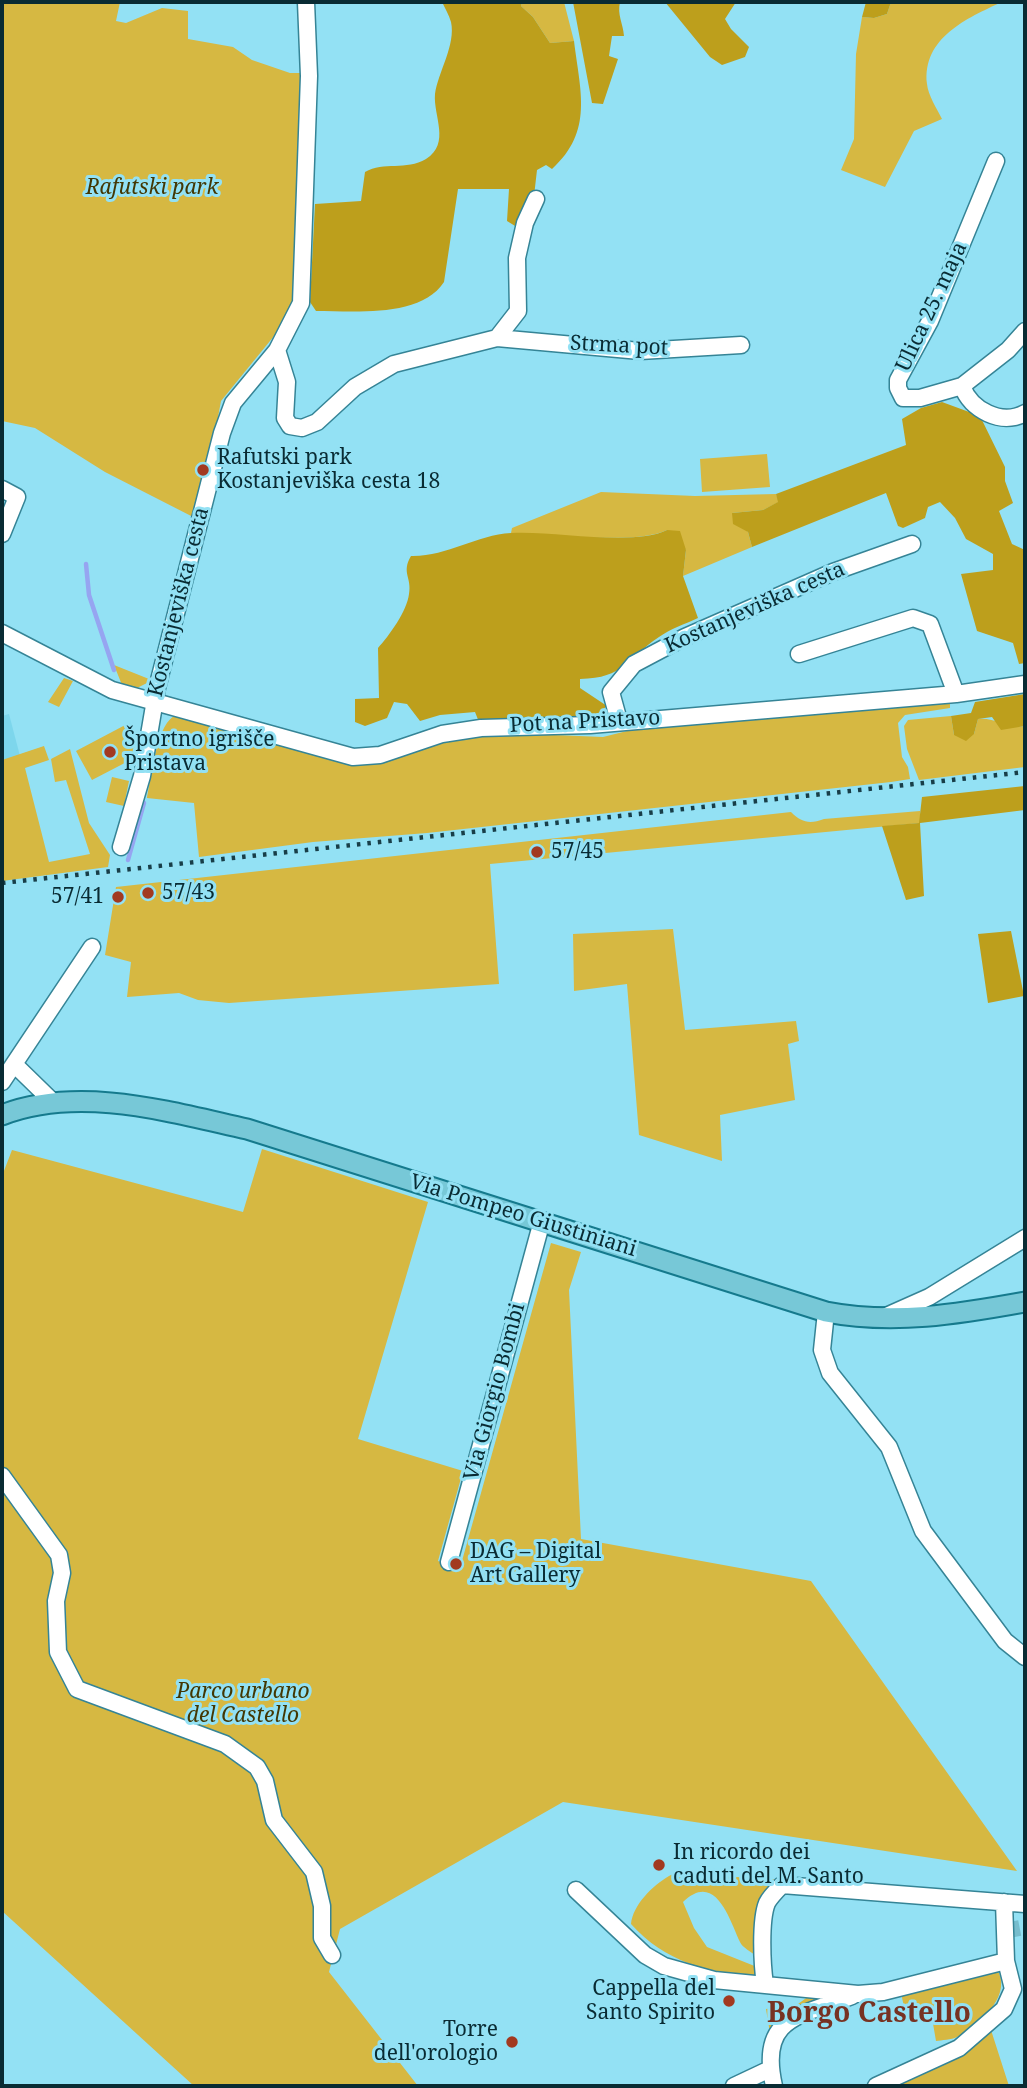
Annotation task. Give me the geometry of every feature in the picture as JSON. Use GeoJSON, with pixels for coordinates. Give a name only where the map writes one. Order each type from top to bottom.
{"type":"FeatureCollection","features":[{"type":"Feature","properties":{"kind":"main road","name":"Via Pompeo Giustiniani"},"geometry":{"type":"LineString","coordinates":[[2,1115],[21,1107],[53,1102],[154,1108],[247,1129],[825,1312],[880,1318]]}},
{"type":"Feature","properties":{"kind":"main road"},"geometry":{"type":"LineString","coordinates":[[880,1318],[963,1314],[1025,1303]]}},
{"type":"Feature","properties":{"kind":"street","name":"Kostanjeviška cesta"},"geometry":{"type":"LineString","coordinates":[[121,847],[142,776],[155,700],[222,433],[233,403],[277,350],[301,303],[309,89],[306,2]]}},
{"type":"Feature","properties":{"kind":"street","name":"Ulica 25. maja"},"geometry":{"type":"LineString","coordinates":[[996,161],[929,321],[898,380],[898,388],[903,398],[920,398],[962,386],[1009,350],[1025,331]]}},
{"type":"Feature","properties":{"kind":"street"},"geometry":{"type":"LineString","coordinates":[[497,338],[517,312],[517,258],[525,223],[536,199]]}},
{"type":"Feature","properties":{"kind":"street","name":"Strma pot"},"geometry":{"type":"LineString","coordinates":[[277,350],[287,382],[285,418],[290,426],[302,428],[317,422],[355,387],[394,364],[497,338],[532,344],[571,343],[639,351],[741,345]]}},
{"type":"Feature","properties":{"kind":"street"},"geometry":{"type":"LineString","coordinates":[[962,386],[966,398],[987,415],[1019,416],[1025,413]]}},
{"type":"Feature","properties":{"kind":"street"},"geometry":{"type":"LineString","coordinates":[[2,489],[17,497],[2,534]]}},
{"type":"Feature","properties":{"kind":"street","name":"Kostanjeviška cesta"},"geometry":{"type":"LineString","coordinates":[[619,721],[611,692],[634,664],[685,637],[833,572],[912,544]]}},
{"type":"Feature","properties":{"kind":"street"},"geometry":{"type":"LineString","coordinates":[[799,654],[914,618],[930,625],[956,694]]}},
{"type":"Feature","properties":{"kind":"street","name":"Pot na Pristavo"},"geometry":{"type":"LineString","coordinates":[[2,634],[112,690],[353,757],[380,755],[442,734],[481,728],[619,721],[956,694],[1025,684]]}},
{"type":"Feature","properties":{"kind":"street"},"geometry":{"type":"LineString","coordinates":[[2,1082],[92,947]]}},
{"type":"Feature","properties":{"kind":"street"},"geometry":{"type":"LineString","coordinates":[[14,1064],[53,1102]]}},
{"type":"Feature","properties":{"kind":"street","name":"Via Giorgio Bombi"},"geometry":{"type":"LineString","coordinates":[[449,1562],[542,1221]]}},
{"type":"Feature","properties":{"kind":"street","name":"Via Pompeo Giustiniani"},"geometry":{"type":"LineString","coordinates":[[880,1318],[929,1297],[1025,1238]]}},
{"type":"Feature","properties":{"kind":"street"},"geometry":{"type":"LineString","coordinates":[[825,1312],[822,1350],[830,1373],[890,1447],[923,1531],[1005,1642],[1025,1657]]}},
{"type":"Feature","properties":{"kind":"street"},"geometry":{"type":"LineString","coordinates":[[2,1476],[59,1555],[62,1573],[56,1601],[58,1652],[76,1689],[225,1744],[257,1767],[265,1781],[274,1820],[314,1872],[323,1906],[322,1938],[332,1955]]}},
{"type":"Feature","properties":{"kind":"street"},"geometry":{"type":"LineString","coordinates":[[765,1983],[762,1966],[767,1902],[782,1885],[1025,1904]]}},
{"type":"Feature","properties":{"kind":"street"},"geometry":{"type":"LineString","coordinates":[[576,1890],[623,1937],[664,1966],[714,1980],[858,1994],[883,1992],[1006,1961]]}},
{"type":"Feature","properties":{"kind":"street"},"geometry":{"type":"LineString","coordinates":[[876,2086],[959,2048],[1004,2009],[1013,1989],[1006,1961],[1004,1902]]}},
{"type":"Feature","properties":{"kind":"street"},"geometry":{"type":"LineString","coordinates":[[774,2086],[770,2069],[771,2050],[781,2026],[795,2015],[858,1994]]}},
{"type":"Feature","properties":{"kind":"street"},"geometry":{"type":"LineString","coordinates":[[734,2086],[770,2069]]}},
{"type":"Feature","properties":{"kind":"shaded area"},"geometry":{"type":"Polygon","coordinates":[[[442,2],[522,2],[521,6],[533,17],[550,43],[574,41],[581,110],[574,140],[552,169],[546,165],[537,170],[534,196],[520,229],[507,221],[509,189],[458,189],[444,282],[433,294],[420,302],[386,310],[316,311],[310,302],[315,204],[361,201],[365,172],[380,167],[418,163],[433,153],[438,145],[435,94],[452,31],[442,2]]]}},
{"type":"Feature","properties":{"kind":"shaded area"},"geometry":{"type":"Polygon","coordinates":[[[573,2],[620,2],[624,36],[612,36],[609,56],[618,59],[603,104],[592,103],[573,2]]]}},
{"type":"Feature","properties":{"kind":"shaded area"},"geometry":{"type":"Polygon","coordinates":[[[665,2],[736,2],[725,19],[749,47],[745,57],[722,65],[710,57],[665,2]]]}},
{"type":"Feature","properties":{"kind":"shaded area"},"geometry":{"type":"Polygon","coordinates":[[[866,2],[891,2],[887,14],[874,18],[862,17],[866,2]]]}},
{"type":"Feature","properties":{"kind":"shaded area"},"geometry":{"type":"Polygon","coordinates":[[[942,402],[980,416],[1005,467],[1005,481],[1013,503],[999,511],[1012,544],[1025,550],[1025,663],[1019,664],[1013,643],[977,631],[961,574],[993,570],[993,554],[966,539],[955,518],[940,502],[928,507],[925,518],[903,528],[898,526],[886,493],[752,547],[748,532],[733,524],[732,513],[763,510],[778,502],[776,494],[906,445],[902,419],[921,408],[942,402]]]}},
{"type":"Feature","properties":{"kind":"shaded area"},"geometry":{"type":"Polygon","coordinates":[[[667,530],[680,531],[686,550],[683,576],[698,618],[663,634],[616,671],[595,678],[580,679],[580,688],[607,706],[592,718],[479,722],[475,712],[440,715],[420,721],[407,704],[394,702],[387,718],[365,726],[355,722],[355,699],[379,698],[378,648],[397,623],[408,601],[410,588],[407,567],[411,556],[436,553],[511,533],[613,538],[652,535],[667,530]]]}},
{"type":"Feature","properties":{"kind":"shaded area"},"geometry":{"type":"Polygon","coordinates":[[[1025,694],[1025,726],[1001,730],[992,717],[978,719],[974,734],[966,741],[954,735],[951,716],[971,713],[975,702],[1025,694]]]}},
{"type":"Feature","properties":{"kind":"shaded area"},"geometry":{"type":"Polygon","coordinates":[[[9,714],[20,756],[2,760],[2,716],[9,714]]]}},
{"type":"Feature","properties":{"kind":"shaded area"},"geometry":{"type":"Polygon","coordinates":[[[1025,786],[1025,810],[920,823],[924,896],[906,900],[882,826],[919,823],[922,797],[1025,786]]]}},
{"type":"Feature","properties":{"kind":"shaded area"},"geometry":{"type":"Polygon","coordinates":[[[1011,931],[1024,996],[988,1003],[978,934],[1011,931]]]}},
{"type":"Feature","properties":{"kind":"green space","name":"Rafutski park"},"geometry":{"type":"Polygon","coordinates":[[[2,2],[120,2],[116,21],[126,23],[162,8],[188,11],[188,39],[233,47],[252,60],[290,73],[303,73],[301,303],[221,401],[199,520],[105,472],[35,428],[2,421],[2,2]]]}},
{"type":"Feature","properties":{"kind":"green space"},"geometry":{"type":"Polygon","coordinates":[[[522,2],[564,2],[574,41],[550,43],[533,17],[521,6],[522,2]]]}},
{"type":"Feature","properties":{"kind":"green space"},"geometry":{"type":"Polygon","coordinates":[[[891,2],[1002,2],[962,23],[939,42],[927,68],[927,84],[942,119],[914,131],[885,187],[841,170],[854,139],[856,54],[862,17],[874,18],[887,14],[891,2]]]}},
{"type":"Feature","properties":{"kind":"green space"},"geometry":{"type":"Polygon","coordinates":[[[767,454],[770,487],[702,492],[700,459],[767,454]]]}},
{"type":"Feature","properties":{"kind":"green space"},"geometry":{"type":"Polygon","coordinates":[[[601,492],[695,496],[776,494],[779,502],[763,510],[732,513],[748,532],[752,547],[683,576],[686,550],[667,530],[635,537],[614,538],[511,533],[512,528],[601,492]]]}},
{"type":"Feature","properties":{"kind":"green space"},"geometry":{"type":"Polygon","coordinates":[[[114,665],[149,679],[135,689],[122,685],[114,665]]]}},
{"type":"Feature","properties":{"kind":"green space"},"geometry":{"type":"Polygon","coordinates":[[[64,678],[73,681],[59,707],[48,702],[64,678]]]}},
{"type":"Feature","properties":{"kind":"green space"},"geometry":{"type":"Polygon","coordinates":[[[950,703],[950,708],[905,715],[898,723],[902,757],[908,767],[910,779],[891,782],[427,833],[313,842],[199,857],[194,803],[147,798],[160,738],[164,727],[177,715],[336,760],[380,761],[443,740],[507,733],[603,737],[631,730],[950,703]]]}},
{"type":"Feature","properties":{"kind":"green space"},"geometry":{"type":"Polygon","coordinates":[[[951,716],[954,735],[974,734],[978,719],[1025,726],[1025,767],[919,780],[907,749],[904,726],[908,720],[951,716]]]}},
{"type":"Feature","properties":{"kind":"green space","name":"Športno igrišče Pristava"},"geometry":{"type":"Polygon","coordinates":[[[129,723],[144,753],[92,780],[76,751],[129,723]]]}},
{"type":"Feature","properties":{"kind":"green space"},"geometry":{"type":"Polygon","coordinates":[[[44,746],[49,760],[25,768],[49,862],[90,854],[66,780],[55,782],[51,759],[70,749],[89,823],[110,855],[108,867],[2,881],[2,760],[44,746]]]}},
{"type":"Feature","properties":{"kind":"green space"},"geometry":{"type":"Polygon","coordinates":[[[112,777],[129,781],[124,806],[106,802],[112,777]]]}},
{"type":"Feature","properties":{"kind":"green space"},"geometry":{"type":"Polygon","coordinates":[[[920,811],[920,823],[490,864],[499,984],[229,1003],[198,1000],[179,993],[127,997],[131,962],[105,955],[116,887],[791,812],[803,820],[814,822],[920,811]]]}},
{"type":"Feature","properties":{"kind":"green space"},"geometry":{"type":"Polygon","coordinates":[[[673,929],[685,1030],[796,1021],[799,1041],[788,1044],[795,1100],[720,1115],[722,1161],[639,1135],[627,984],[574,991],[573,934],[673,929]]]}},
{"type":"Feature","properties":{"kind":"green space","name":"Parco urbano del Castello"},"geometry":{"type":"Polygon","coordinates":[[[262,1149],[428,1202],[358,1439],[463,1471],[438,1561],[460,1568],[551,1243],[581,1252],[569,1290],[581,1539],[811,1581],[1017,1871],[563,1802],[340,1929],[329,1972],[418,2086],[194,2086],[2,1911],[2,1176],[12,1150],[243,1212],[262,1149]]]}},
{"type":"Feature","properties":{"kind":"green space"},"geometry":{"type":"Polygon","coordinates":[[[671,1875],[782,1880],[757,1956],[741,1944],[726,1912],[713,1895],[704,1892],[695,1894],[683,1902],[694,1928],[707,1947],[757,1967],[757,1976],[721,1972],[688,1963],[658,1948],[631,1924],[639,1903],[656,1885],[671,1875]]]}},
{"type":"Feature","properties":{"kind":"green space"},"geometry":{"type":"Polygon","coordinates":[[[989,1972],[999,1973],[1000,1992],[996,2001],[982,2019],[957,2037],[936,2041],[931,2012],[906,2016],[901,1993],[989,1972]]]}},
{"type":"Feature","properties":{"kind":"green space"},"geometry":{"type":"Polygon","coordinates":[[[809,1996],[834,1998],[789,2013],[770,2033],[766,2009],[798,2004],[809,1996]]]}},
{"type":"Feature","properties":{"kind":"green space"},"geometry":{"type":"Polygon","coordinates":[[[991,2030],[1009,2086],[890,2086],[991,2030]]]}},
{"type":"Feature","properties":{"kind":"waterway"},"geometry":{"type":"LineString","coordinates":[[86,564],[89,595],[114,670]]}},
{"type":"Feature","properties":{"kind":"waterway"},"geometry":{"type":"LineString","coordinates":[[128,860],[144,803]]}},
{"type":"Feature","properties":{"kind":"tunnel"},"geometry":{"type":"LineString","coordinates":[[1004,1931],[1025,1927]]}},
{"type":"Feature","properties":{"kind":"railway"},"geometry":{"type":"LineString","coordinates":[[2,883],[1025,772]]}},
{"type":"Feature","properties":{"kind":"place","name":"Rafutski park Kostanjeviška cesta 18"},"geometry":{"type":"Point","coordinates":[203,470]}},
{"type":"Feature","properties":{"kind":"place","name":"Športno igrišče Pristava"},"geometry":{"type":"Point","coordinates":[110,752]}},
{"type":"Feature","properties":{"kind":"place","name":"57/45"},"geometry":{"type":"Point","coordinates":[537,852]}},
{"type":"Feature","properties":{"kind":"place","name":"57/43"},"geometry":{"type":"Point","coordinates":[148,893]}},
{"type":"Feature","properties":{"kind":"place","name":"57/41"},"geometry":{"type":"Point","coordinates":[118,897]}},
{"type":"Feature","properties":{"kind":"place","name":"DAG – Digital Art Gallery"},"geometry":{"type":"Point","coordinates":[456,1564]}},
{"type":"Feature","properties":{"kind":"place","name":"In ricordo dei caduti del M. Santo"},"geometry":{"type":"Point","coordinates":[659,1865]}},
{"type":"Feature","properties":{"kind":"place","name":"Cappella del Santo Spirito"},"geometry":{"type":"Point","coordinates":[729,2001]}},
{"type":"Feature","properties":{"kind":"place","name":"Torre dell'orologio"},"geometry":{"type":"Point","coordinates":[512,2042]}},
{"type":"Feature","properties":{"kind":"district","name":"Borgo Castello"},"geometry":{"type":"Point","coordinates":[869,2014]}}]}
